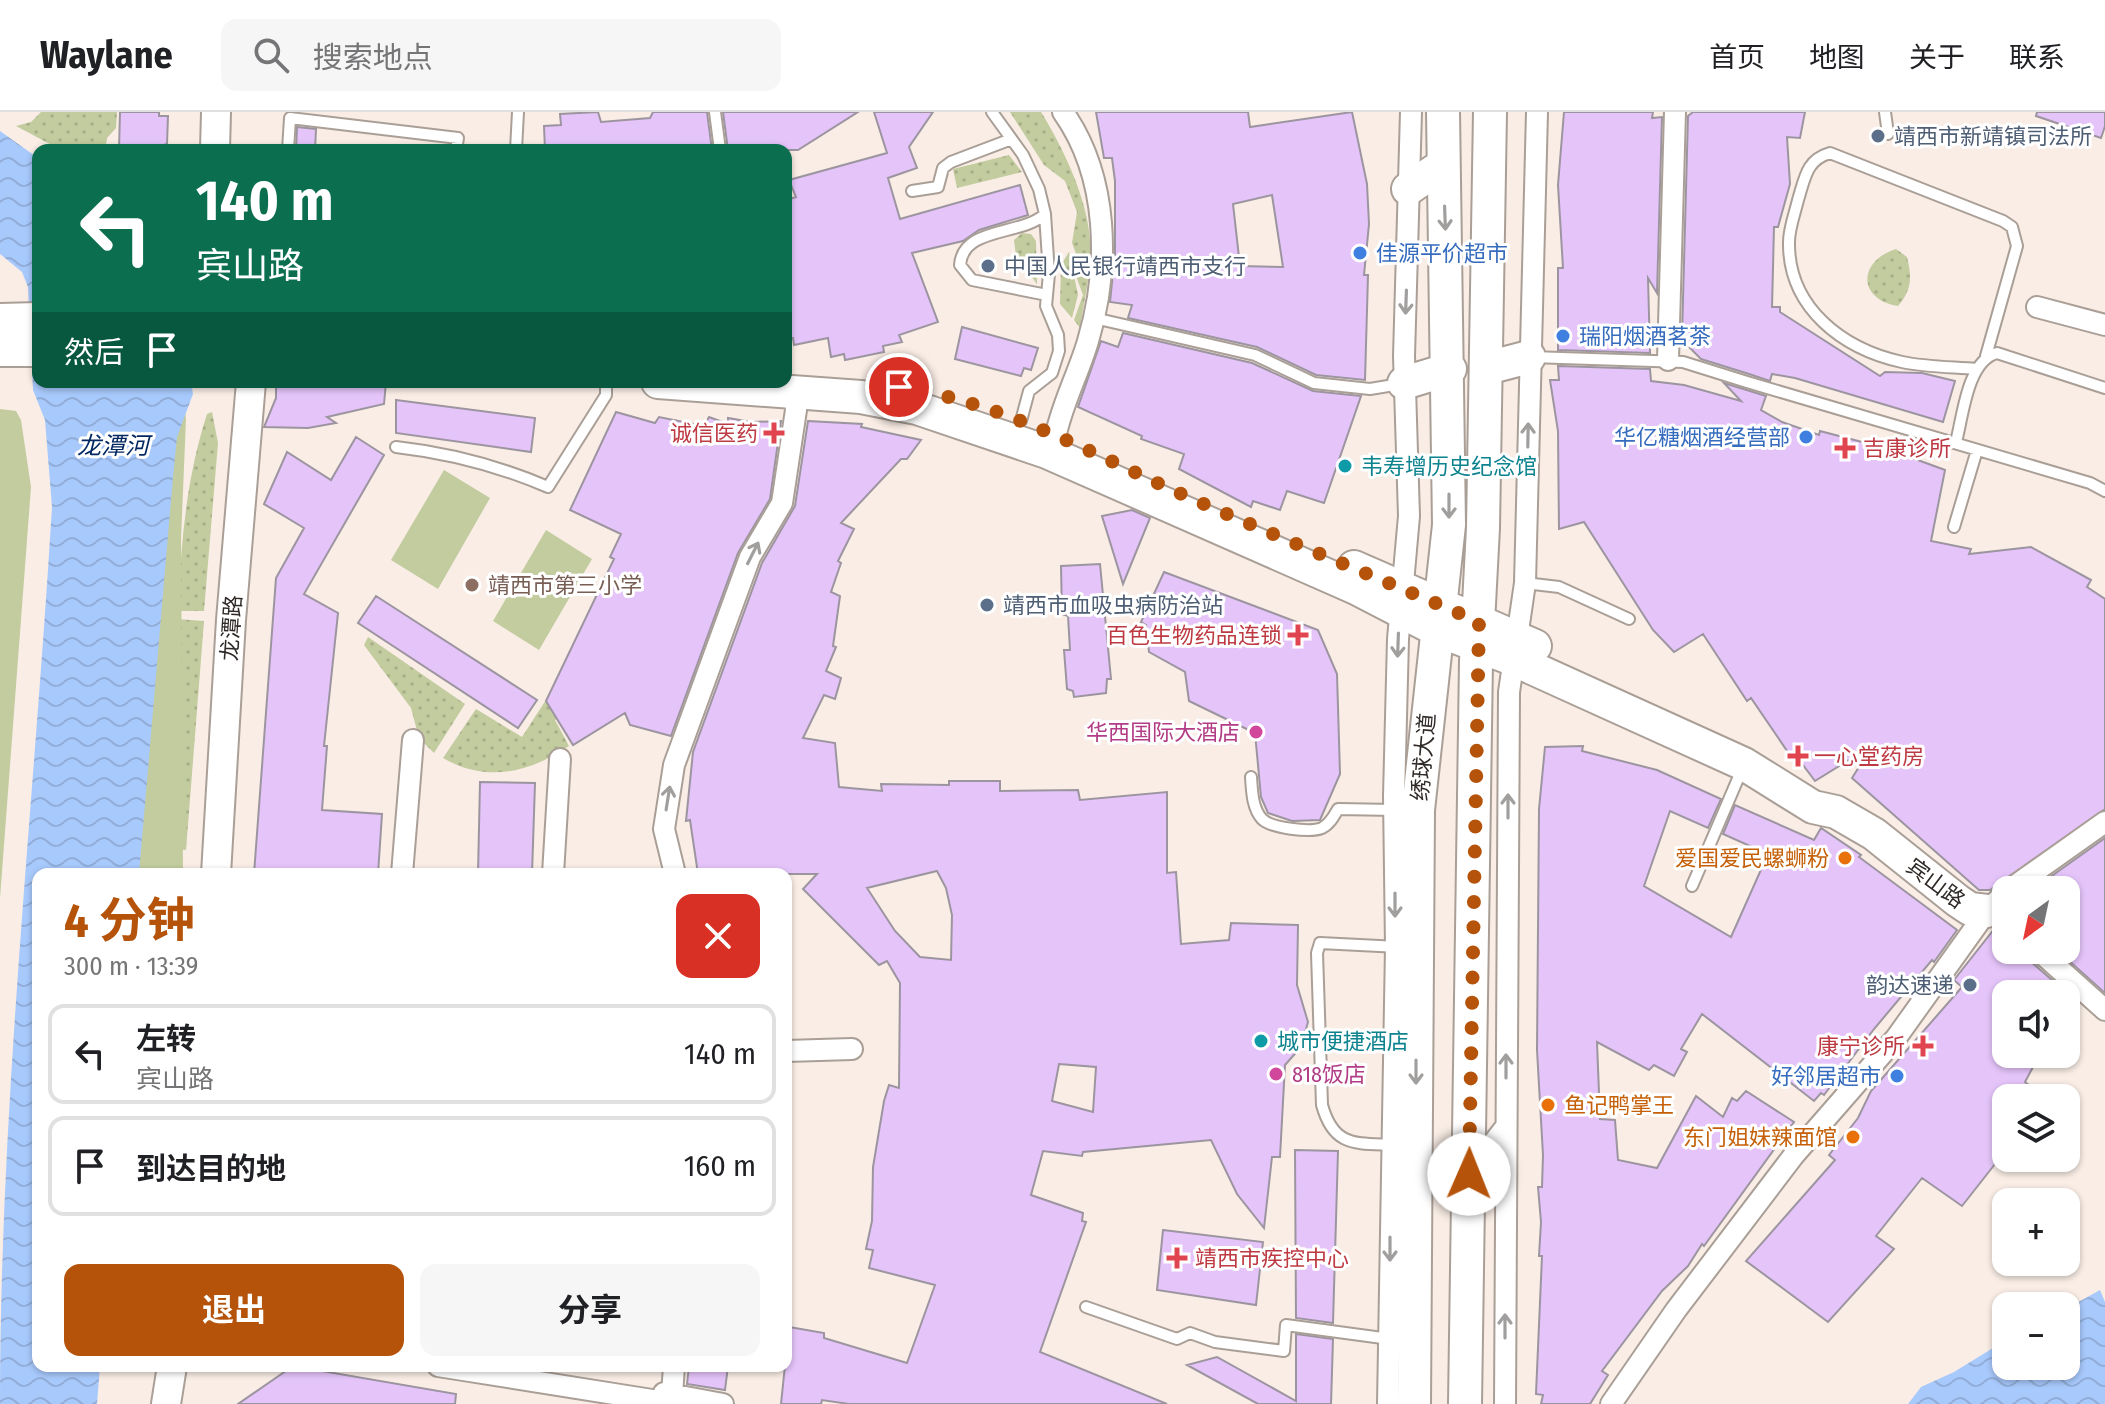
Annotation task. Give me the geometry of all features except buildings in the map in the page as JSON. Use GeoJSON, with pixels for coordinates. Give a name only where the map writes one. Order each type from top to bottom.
{"type":"FeatureCollection","features":[{"type":"Feature","properties":{"kind":"main road"},"geometry":{"type":"LineString","coordinates":[[215,144],[216,112]]}},
{"type":"Feature","properties":{"kind":"main road"},"geometry":{"type":"LineString","coordinates":[[231,144],[232,112]]}},
{"type":"Feature","properties":{"kind":"main road","name":"绣球大道"},"geometry":{"type":"LineString","coordinates":[[1414,1404],[1402,1340],[1407,1155],[1406,810],[1440,618],[1449,525],[1450,369],[1443,112]]}},
{"type":"Feature","properties":{"kind":"main road"},"geometry":{"type":"LineString","coordinates":[[1465,1404],[1490,112]]}},
{"type":"Feature","properties":{"kind":"main road"},"geometry":{"type":"LineString","coordinates":[[1408,189],[1443,165]]}},
{"type":"Feature","properties":{"kind":"main road"},"geometry":{"type":"LineString","coordinates":[[2,335],[32,322]]}},
{"type":"Feature","properties":{"kind":"main road"},"geometry":{"type":"LineString","coordinates":[[2,335],[32,348]]}},
{"type":"Feature","properties":{"kind":"main road"},"geometry":{"type":"LineString","coordinates":[[1487,368],[1529,357]]}},
{"type":"Feature","properties":{"kind":"main road"},"geometry":{"type":"LineString","coordinates":[[1404,383],[1450,369]]}},
{"type":"Feature","properties":{"kind":"main road","name":"宾山路"},"geometry":{"type":"LineString","coordinates":[[792,382],[925,390],[1056,434],[1440,618],[1749,748],[1818,795],[1840,803],[1992,897]]}},
{"type":"Feature","properties":{"kind":"main road","name":"宾山路"},"geometry":{"type":"LineString","coordinates":[[792,382],[917,408],[1035,448],[1356,588],[1402,599]]}},
{"type":"Feature","properties":{"kind":"main road","name":"龙潭路"},"geometry":{"type":"LineString","coordinates":[[204,868],[236,388]]}},
{"type":"Feature","properties":{"kind":"main road","name":"龙潭路"},"geometry":{"type":"LineString","coordinates":[[216,868],[231,620],[250,388]]}},
{"type":"Feature","properties":{"kind":"main road","name":"宾山路"},"geometry":{"type":"LineString","coordinates":[[1516,649],[1744,764],[1813,807],[1836,812],[1861,827],[1970,909],[1992,905]]}},
{"type":"Feature","properties":{"kind":"main road"},"geometry":{"type":"LineString","coordinates":[[166,1404],[171,1372]]}},
{"type":"Feature","properties":{"kind":"main road"},"geometry":{"type":"LineString","coordinates":[[183,1404],[187,1372]]}},
{"type":"Feature","properties":{"kind":"street"},"geometry":{"type":"LineString","coordinates":[[1056,434],[1094,318],[1101,250],[1101,207],[1082,140],[1063,112]]}},
{"type":"Feature","properties":{"kind":"street"},"geometry":{"type":"LineString","coordinates":[[1406,810],[1402,599],[1409,516],[1404,383],[1411,112]]}},
{"type":"Feature","properties":{"kind":"street"},"geometry":{"type":"LineString","coordinates":[[1505,1404],[1509,692],[1525,583],[1537,112]]}},
{"type":"Feature","properties":{"kind":"street"},"geometry":{"type":"LineString","coordinates":[[1668,360],[1675,112]]}},
{"type":"Feature","properties":{"kind":"street"},"geometry":{"type":"LineString","coordinates":[[2037,307],[2105,325]]}},
{"type":"Feature","properties":{"kind":"street"},"geometry":{"type":"LineString","coordinates":[[674,868],[664,829],[674,765],[750,557],[782,503],[796,410],[791,388]]}},
{"type":"Feature","properties":{"kind":"street"},"geometry":{"type":"LineString","coordinates":[[402,868],[413,740]]}},
{"type":"Feature","properties":{"kind":"street"},"geometry":{"type":"LineString","coordinates":[[553,868],[560,759]]}},
{"type":"Feature","properties":{"kind":"street"},"geometry":{"type":"LineString","coordinates":[[2036,876],[2105,822]]}},
{"type":"Feature","properties":{"kind":"street"},"geometry":{"type":"LineString","coordinates":[[1611,1404],[1676,1310],[1794,1155],[1896,1038],[1992,916]]}},
{"type":"Feature","properties":{"kind":"street"},"geometry":{"type":"LineString","coordinates":[[2054,964],[2105,1010]]}},
{"type":"Feature","properties":{"kind":"street"},"geometry":{"type":"LineString","coordinates":[[792,1051],[852,1049]]}},
{"type":"Feature","properties":{"kind":"street"},"geometry":{"type":"LineString","coordinates":[[1469,1174],[1505,1128]]}},
{"type":"Feature","properties":{"kind":"street"},"geometry":{"type":"LineString","coordinates":[[1388,1404],[1402,1340],[1390,1210],[1407,1155]]}},
{"type":"Feature","properties":{"kind":"street"},"geometry":{"type":"LineString","coordinates":[[1390,1210],[1407,1155]]}},
{"type":"Feature","properties":{"kind":"street"},"geometry":{"type":"LineString","coordinates":[[469,1372],[603,1398],[674,1399],[723,1404]]}},
{"type":"Feature","properties":{"kind":"street"},"geometry":{"type":"LineString","coordinates":[[540,1372],[674,1399]]}},
{"type":"Feature","properties":{"kind":"street"},"geometry":{"type":"LineString","coordinates":[[674,1372],[674,1399]]}},
{"type":"Feature","properties":{"kind":"lane"},"geometry":{"type":"LineString","coordinates":[[516,144],[518,112]]}},
{"type":"Feature","properties":{"kind":"lane"},"geometry":{"type":"LineString","coordinates":[[715,112],[719,144]]}},
{"type":"Feature","properties":{"kind":"lane"},"geometry":{"type":"LineString","coordinates":[[992,112],[1031,169],[1045,214],[1046,306],[1058,335],[1059,351],[1052,373],[1029,391],[1021,421]]}},
{"type":"Feature","properties":{"kind":"lane"},"geometry":{"type":"LineString","coordinates":[[1885,112],[1888,134]]}},
{"type":"Feature","properties":{"kind":"lane"},"geometry":{"type":"LineString","coordinates":[[288,144],[290,118],[458,138],[457,144]]}},
{"type":"Feature","properties":{"kind":"lane"},"geometry":{"type":"LineString","coordinates":[[912,191],[938,187],[943,168],[951,162],[1009,140]]}},
{"type":"Feature","properties":{"kind":"lane"},"geometry":{"type":"LineString","coordinates":[[1956,442],[1976,369],[1986,356],[2017,246],[2012,227],[1830,153],[1817,157],[1808,166],[1789,241],[1791,265],[1811,312],[1828,329],[1854,345],[1900,362],[1976,369]]}},
{"type":"Feature","properties":{"kind":"lane"},"geometry":{"type":"LineString","coordinates":[[1045,214],[1030,226],[974,240],[961,256],[960,265],[972,280],[1047,295]]}},
{"type":"Feature","properties":{"kind":"lane"},"geometry":{"type":"LineString","coordinates":[[1094,318],[1255,355],[1314,383],[1370,389],[1404,383]]}},
{"type":"Feature","properties":{"kind":"lane"},"geometry":{"type":"LineString","coordinates":[[1986,356],[1997,353],[2105,388]]}},
{"type":"Feature","properties":{"kind":"lane"},"geometry":{"type":"LineString","coordinates":[[1529,357],[1668,360],[1703,365],[1747,382],[2090,483],[2105,491]]}},
{"type":"Feature","properties":{"kind":"lane"},"geometry":{"type":"LineString","coordinates":[[396,447],[432,451],[506,470],[548,487],[606,395],[606,388]]}},
{"type":"Feature","properties":{"kind":"lane"},"geometry":{"type":"LineString","coordinates":[[1954,527],[1977,450]]}},
{"type":"Feature","properties":{"kind":"lane"},"geometry":{"type":"LineString","coordinates":[[1525,583],[1559,587],[1629,619]]}},
{"type":"Feature","properties":{"kind":"lane"},"geometry":{"type":"LineString","coordinates":[[1692,886],[1744,764]]}},
{"type":"Feature","properties":{"kind":"lane"},"geometry":{"type":"LineString","coordinates":[[1251,777],[1253,799],[1260,817],[1269,824],[1318,830],[1329,824],[1338,809],[1406,810]]}},
{"type":"Feature","properties":{"kind":"lane"},"geometry":{"type":"LineString","coordinates":[[1406,947],[1320,943],[1317,953],[1322,1105],[1326,1121],[1333,1133],[1352,1143],[1407,1155]]}},
{"type":"Feature","properties":{"kind":"lane"},"geometry":{"type":"LineString","coordinates":[[1086,1307],[1177,1339],[1190,1333],[1215,1342],[1284,1351],[1286,1325],[1402,1340]]}},
{"type":"Feature","properties":{"kind":"green space"},"geometry":{"type":"Polygon","coordinates":[[[41,112],[117,112],[116,128],[106,144],[50,144],[16,126],[31,122],[41,112]]]}},
{"type":"Feature","properties":{"kind":"green space"},"geometry":{"type":"Polygon","coordinates":[[[1010,112],[1041,112],[1066,157],[1085,208],[1090,252],[1080,328],[1074,320],[1083,295],[1076,276],[1078,259],[1072,243],[1077,212],[1065,181],[1044,165],[1010,112]]]}},
{"type":"Feature","properties":{"kind":"green space"},"geometry":{"type":"Polygon","coordinates":[[[1009,155],[1022,172],[957,188],[953,169],[1009,155]]]}},
{"type":"Feature","properties":{"kind":"green space"},"geometry":{"type":"Polygon","coordinates":[[[1022,233],[1031,234],[1036,241],[1037,284],[1016,256],[1014,240],[1022,233]]]}},
{"type":"Feature","properties":{"kind":"green space"},"geometry":{"type":"Polygon","coordinates":[[[1896,249],[1907,257],[1910,277],[1906,294],[1898,306],[1875,296],[1867,279],[1875,262],[1896,249]]]}},
{"type":"Feature","properties":{"kind":"green space"},"geometry":{"type":"Polygon","coordinates":[[[1069,252],[1078,295],[1072,318],[1060,304],[1061,265],[1069,252]]]}},
{"type":"Feature","properties":{"kind":"green space"},"geometry":{"type":"Polygon","coordinates":[[[70,388],[126,388],[183,394],[186,419],[181,539],[183,868],[50,868],[70,388]]]}},
{"type":"Feature","properties":{"kind":"green space"},"geometry":{"type":"Polygon","coordinates":[[[0,409],[16,411],[21,420],[31,487],[0,898],[0,409]]]}},
{"type":"Feature","properties":{"kind":"green space"},"geometry":{"type":"Polygon","coordinates":[[[212,412],[218,443],[204,611],[178,611],[189,487],[207,414],[212,412]]]}},
{"type":"Feature","properties":{"kind":"green space"},"geometry":{"type":"Polygon","coordinates":[[[444,470],[490,498],[438,589],[391,560],[444,470]]]}},
{"type":"Feature","properties":{"kind":"green space"},"geometry":{"type":"Polygon","coordinates":[[[546,530],[592,559],[539,650],[493,621],[546,530]]]}},
{"type":"Feature","properties":{"kind":"green space"},"geometry":{"type":"Polygon","coordinates":[[[176,619],[204,621],[186,850],[159,846],[176,619]]]}},
{"type":"Feature","properties":{"kind":"green space"},"geometry":{"type":"Polygon","coordinates":[[[368,637],[465,704],[434,753],[419,738],[411,708],[364,645],[368,637]]]}},
{"type":"Feature","properties":{"kind":"green space"},"geometry":{"type":"Polygon","coordinates":[[[553,689],[578,704],[555,720],[569,746],[538,763],[507,772],[475,770],[443,758],[476,709],[522,737],[553,689]]]}},
{"type":"Feature","properties":{"kind":"water","name":"龙潭河"},"geometry":{"type":"Polygon","coordinates":[[[0,131],[32,154],[32,369],[28,287],[22,272],[0,254],[0,131]]]}},
{"type":"Feature","properties":{"kind":"water","name":"龙潭河"},"geometry":{"type":"Polygon","coordinates":[[[192,388],[193,394],[177,437],[140,868],[32,868],[32,1372],[100,1372],[97,1404],[0,1404],[1,1292],[12,1067],[52,507],[45,420],[33,390],[192,388]]]}},
{"type":"Feature","properties":{"kind":"water"},"geometry":{"type":"Polygon","coordinates":[[[2100,1290],[2105,1302],[2105,1404],[1908,1404],[1921,1387],[1954,1372],[1992,1349],[1992,1380],[2080,1380],[2080,1301],[2100,1290]]]}},
{"type":"Feature","properties":{"kind":"place","name":"靖西市新靖镇司法所"},"geometry":{"type":"Point","coordinates":[1878,136]}},
{"type":"Feature","properties":{"kind":"place","name":"佳源平价超市"},"geometry":{"type":"Point","coordinates":[1360,253]}},
{"type":"Feature","properties":{"kind":"place","name":"中国人民银行靖西市支行"},"geometry":{"type":"Point","coordinates":[988,266]}},
{"type":"Feature","properties":{"kind":"place","name":"瑞阳烟酒茗茶"},"geometry":{"type":"Point","coordinates":[1563,336]}},
{"type":"Feature","properties":{"kind":"place","name":"诚信医药"},"geometry":{"type":"Point","coordinates":[774,433]}},
{"type":"Feature","properties":{"kind":"place","name":"华亿糖烟酒经营部"},"geometry":{"type":"Point","coordinates":[1806,437]}},
{"type":"Feature","properties":{"kind":"place","name":"吉康诊所"},"geometry":{"type":"Point","coordinates":[1845,448]}},
{"type":"Feature","properties":{"kind":"place","name":"韦寿增历史纪念馆"},"geometry":{"type":"Point","coordinates":[1345,466]}},
{"type":"Feature","properties":{"kind":"place","name":"靖西市第三小学"},"geometry":{"type":"Point","coordinates":[472,585]}},
{"type":"Feature","properties":{"kind":"place","name":"靖西市血吸虫病防治站"},"geometry":{"type":"Point","coordinates":[987,605]}},
{"type":"Feature","properties":{"kind":"place","name":"百色生物药品连锁"},"geometry":{"type":"Point","coordinates":[1298,635]}},
{"type":"Feature","properties":{"kind":"place","name":"华西国际大酒店"},"geometry":{"type":"Point","coordinates":[1256,732]}},
{"type":"Feature","properties":{"kind":"place","name":"一心堂药房"},"geometry":{"type":"Point","coordinates":[1798,756]}},
{"type":"Feature","properties":{"kind":"place","name":"爱国爱民螺蛳粉"},"geometry":{"type":"Point","coordinates":[1845,858]}},
{"type":"Feature","properties":{"kind":"place","name":"韵达速递"},"geometry":{"type":"Point","coordinates":[1970,985]}},
{"type":"Feature","properties":{"kind":"place","name":"城市便捷酒店"},"geometry":{"type":"Point","coordinates":[1261,1041]}},
{"type":"Feature","properties":{"kind":"place","name":"康宁诊所"},"geometry":{"type":"Point","coordinates":[1923,1046]}},
{"type":"Feature","properties":{"kind":"place","name":"818饭店"},"geometry":{"type":"Point","coordinates":[1276,1074]}},
{"type":"Feature","properties":{"kind":"place","name":"好邻居超市"},"geometry":{"type":"Point","coordinates":[1897,1076]}},
{"type":"Feature","properties":{"kind":"place","name":"鱼记鸭掌王"},"geometry":{"type":"Point","coordinates":[1548,1105]}},
{"type":"Feature","properties":{"kind":"place","name":"东门姐妹辣面馆"},"geometry":{"type":"Point","coordinates":[1853,1137]}},
{"type":"Feature","properties":{"kind":"place","name":"靖西市疾控中心"},"geometry":{"type":"Point","coordinates":[1177,1258]}},
{"type":"Feature","properties":{"kind":"route"},"geometry":{"type":"LineString","coordinates":[[899,387],[925,390],[1056,434],[1257,528],[1404,587],[1479,622],[1469,1174]]}}]}
